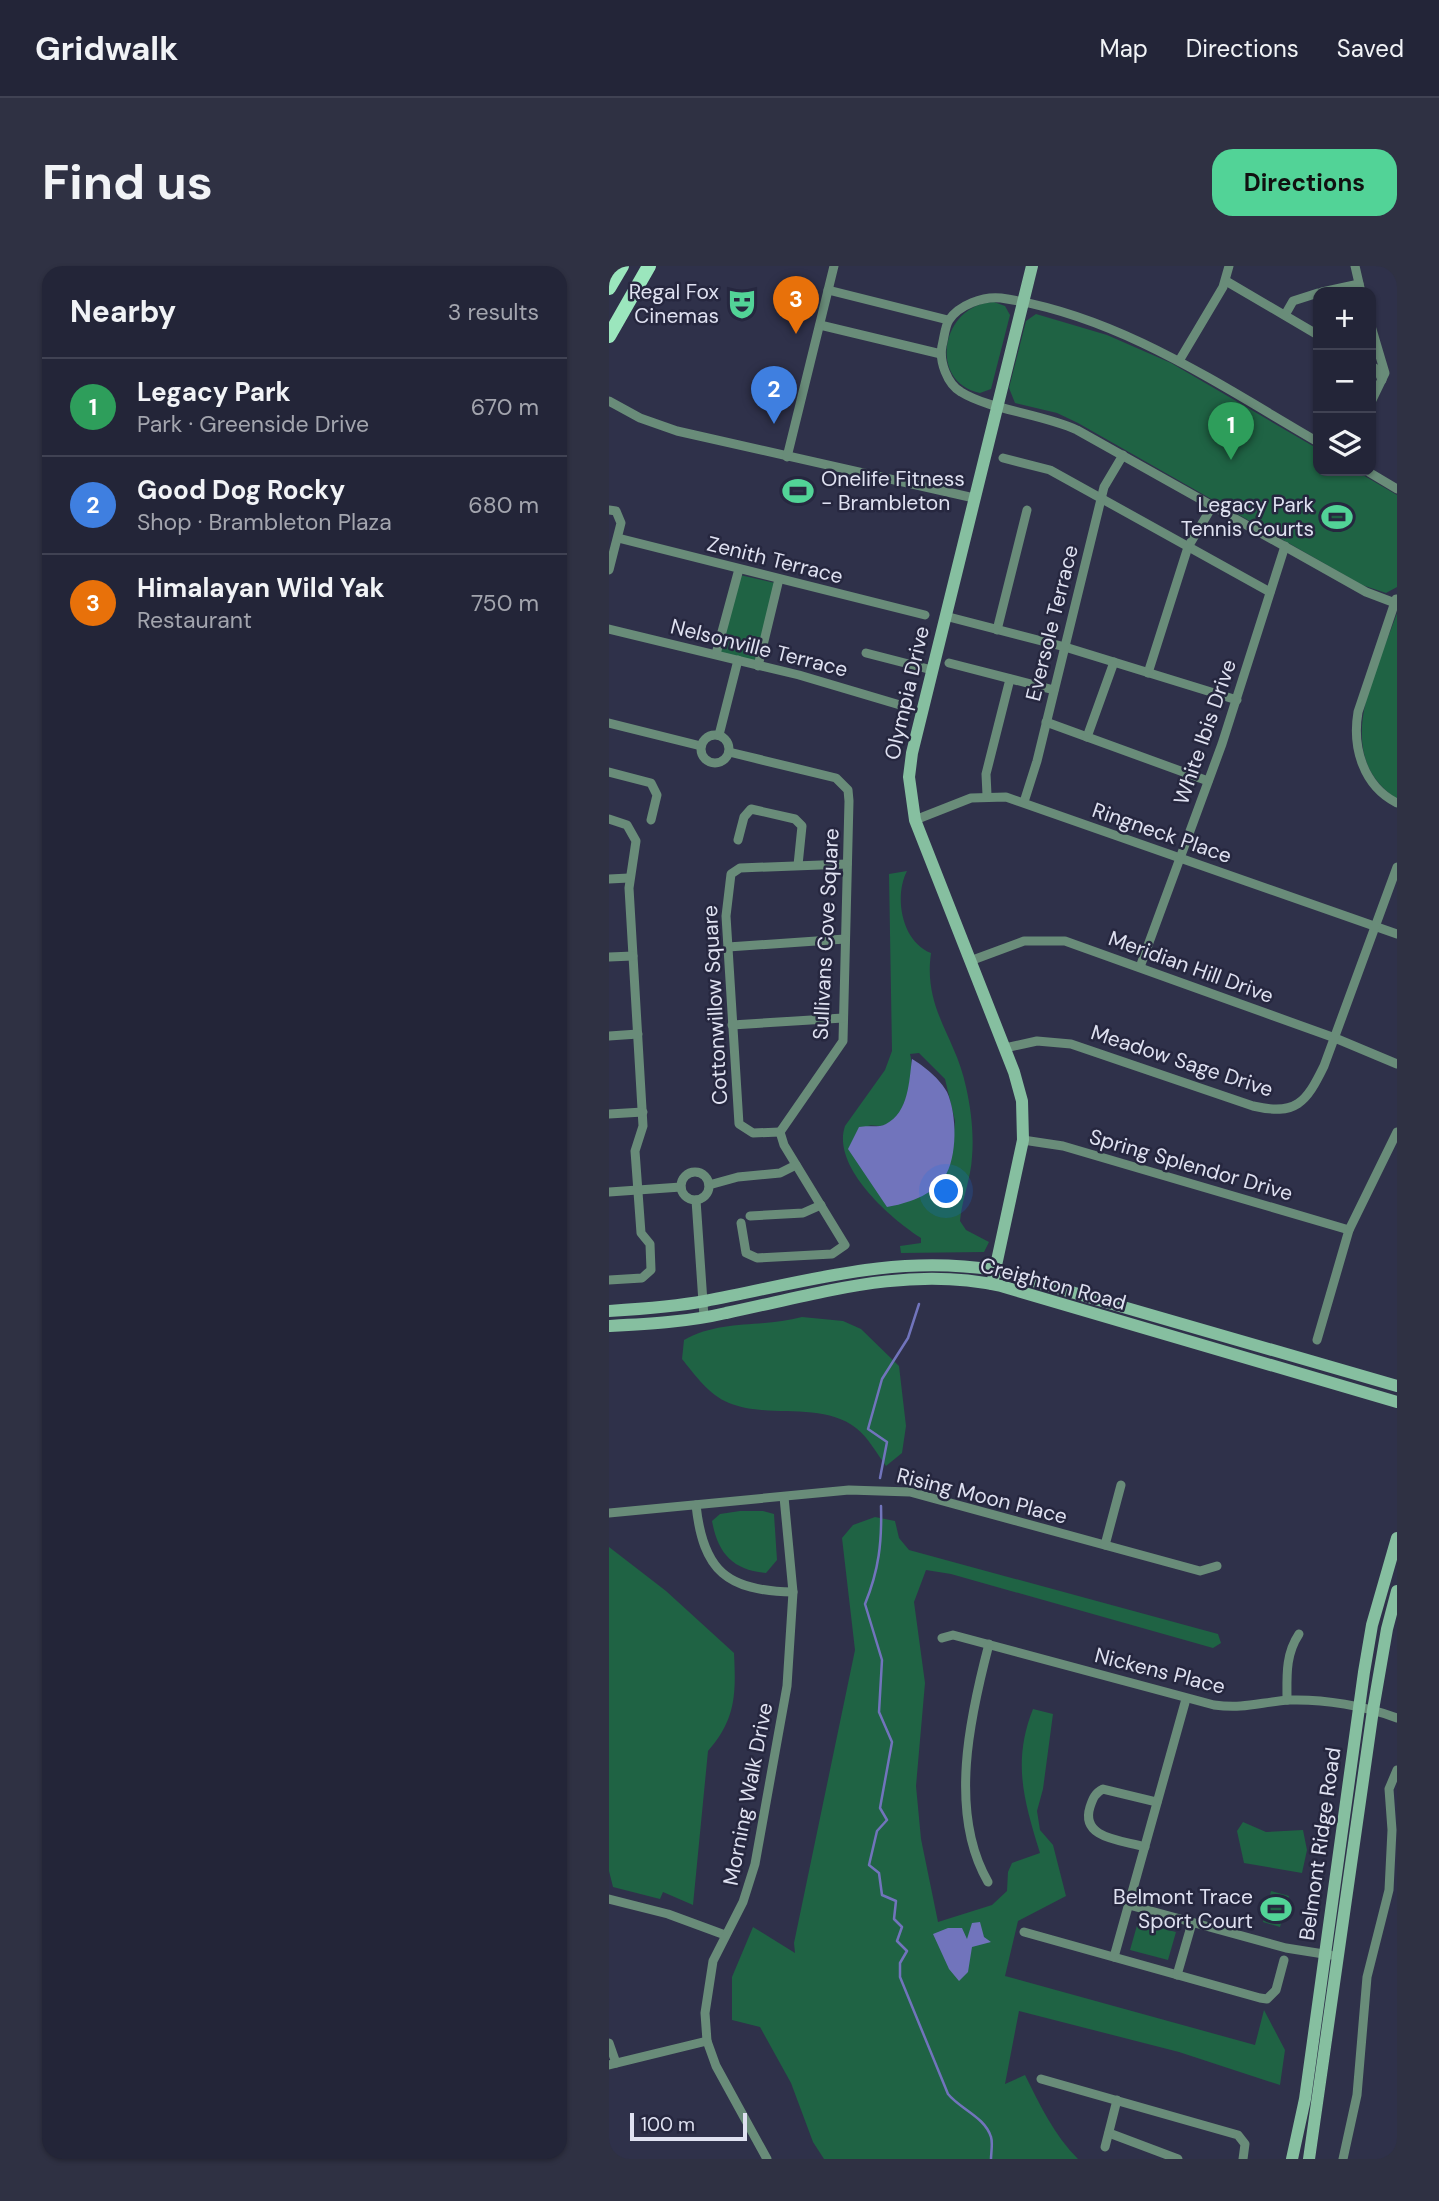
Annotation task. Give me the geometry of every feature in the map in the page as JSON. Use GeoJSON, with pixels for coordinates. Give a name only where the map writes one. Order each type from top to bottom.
{"type":"FeatureCollection","features":[{"type":"Feature","properties":{"kind":"main road"},"geometry":{"type":"LineString","coordinates":[[609,288],[622,266]]}},
{"type":"Feature","properties":{"kind":"main road"},"geometry":{"type":"LineString","coordinates":[[609,336],[649,266]]}},
{"type":"Feature","properties":{"kind":"street"},"geometry":{"type":"LineString","coordinates":[[787,457],[834,266]]}},
{"type":"Feature","properties":{"kind":"street","name":"Olympia Drive"},"geometry":{"type":"LineString","coordinates":[[992,1284],[1023,1140],[1022,1101],[1005,1048],[915,820],[909,777],[932,670],[1032,266]]}},
{"type":"Feature","properties":{"kind":"street"},"geometry":{"type":"LineString","coordinates":[[1178,361],[1226,281],[1230,266]]}},
{"type":"Feature","properties":{"kind":"street"},"geometry":{"type":"LineString","coordinates":[[1355,266],[1360,287]]}},
{"type":"Feature","properties":{"kind":"street"},"geometry":{"type":"LineString","coordinates":[[1226,281],[1313,332]]}},
{"type":"Feature","properties":{"kind":"street"},"geometry":{"type":"LineString","coordinates":[[828,290],[949,320]]}},
{"type":"Feature","properties":{"kind":"street"},"geometry":{"type":"LineString","coordinates":[[1285,315],[1298,298],[1313,295]]}},
{"type":"Feature","properties":{"kind":"street"},"geometry":{"type":"LineString","coordinates":[[1313,439],[1178,361],[1093,323],[997,298],[970,303],[949,320],[941,354],[946,373],[959,391],[1053,419],[1123,455],[1366,592],[1396,600],[1358,712],[1355,731],[1358,751],[1367,775],[1397,803]]}},
{"type":"Feature","properties":{"kind":"street"},"geometry":{"type":"LineString","coordinates":[[820,325],[941,354]]}},
{"type":"Feature","properties":{"kind":"street"},"geometry":{"type":"LineString","coordinates":[[1376,343],[1385,373],[1376,393]]}},
{"type":"Feature","properties":{"kind":"street"},"geometry":{"type":"LineString","coordinates":[[1376,370],[1381,373],[1382,383]]}},
{"type":"Feature","properties":{"kind":"street"},"geometry":{"type":"LineString","coordinates":[[609,401],[657,424],[787,457],[845,466],[974,498]]}},
{"type":"Feature","properties":{"kind":"street","name":"Eversole Terrace"},"geometry":{"type":"LineString","coordinates":[[1024,802],[1101,498],[1123,455]]}},
{"type":"Feature","properties":{"kind":"street"},"geometry":{"type":"LineString","coordinates":[[1003,458],[1049,470],[1270,592]]}},
{"type":"Feature","properties":{"kind":"street"},"geometry":{"type":"LineString","coordinates":[[1375,476],[1397,489]]}},
{"type":"Feature","properties":{"kind":"street"},"geometry":{"type":"LineString","coordinates":[[1148,673],[1188,547],[1213,505]]}},
{"type":"Feature","properties":{"kind":"street"},"geometry":{"type":"LineString","coordinates":[[609,510],[620,516],[618,538],[609,570]]}},
{"type":"Feature","properties":{"kind":"street"},"geometry":{"type":"LineString","coordinates":[[997,630],[1027,510]]}},
{"type":"Feature","properties":{"kind":"street","name":"Zenith Terrace"},"geometry":{"type":"LineString","coordinates":[[618,538],[925,615]]}},
{"type":"Feature","properties":{"kind":"street","name":"White Ibis Drive"},"geometry":{"type":"LineString","coordinates":[[1140,967],[1237,700],[1285,546]]}},
{"type":"Feature","properties":{"kind":"street"},"geometry":{"type":"LineString","coordinates":[[716,654],[739,569]]}},
{"type":"Feature","properties":{"kind":"street"},"geometry":{"type":"LineString","coordinates":[[758,666],[779,579]]}},
{"type":"Feature","properties":{"kind":"street"},"geometry":{"type":"LineString","coordinates":[[945,616],[1065,647],[1237,700]]}},
{"type":"Feature","properties":{"kind":"street","name":"Nelsonville Terrace"},"geometry":{"type":"LineString","coordinates":[[609,629],[716,654],[900,705]]}},
{"type":"Feature","properties":{"kind":"street"},"geometry":{"type":"LineString","coordinates":[[866,653],[932,670]]}},
{"type":"Feature","properties":{"kind":"street"},"geometry":{"type":"LineString","coordinates":[[719,736],[738,660]]}},
{"type":"Feature","properties":{"kind":"street"},"geometry":{"type":"LineString","coordinates":[[1087,737],[1114,662]]}},
{"type":"Feature","properties":{"kind":"street"},"geometry":{"type":"LineString","coordinates":[[949,663],[1054,690]]}},
{"type":"Feature","properties":{"kind":"street"},"geometry":{"type":"LineString","coordinates":[[987,795],[986,774],[1010,678]]}},
{"type":"Feature","properties":{"kind":"street"},"geometry":{"type":"LineString","coordinates":[[1046,722],[1208,781]]}},
{"type":"Feature","properties":{"kind":"street"},"geometry":{"type":"LineString","coordinates":[[609,723],[701,746]]}},
{"type":"Feature","properties":{"kind":"street"},"geometry":{"type":"LineString","coordinates":[[719,736],[726,740],[729,752],[723,761],[714,764],[705,760],[701,746],[706,738],[719,736]]}},
{"type":"Feature","properties":{"kind":"street","name":"Sullivans Cove Square"},"geometry":{"type":"LineString","coordinates":[[729,752],[843,782],[848,790],[842,1041],[780,1132]]}},
{"type":"Feature","properties":{"kind":"street"},"geometry":{"type":"LineString","coordinates":[[609,772],[651,782],[657,795],[651,820]]}},
{"type":"Feature","properties":{"kind":"street","name":"Ringneck Place"},"geometry":{"type":"LineString","coordinates":[[915,820],[971,798],[987,795],[1024,802],[1180,860],[1249,881],[1397,934]]}},
{"type":"Feature","properties":{"kind":"street"},"geometry":{"type":"LineString","coordinates":[[738,840],[744,817],[751,809],[795,819],[802,827],[798,865]]}},
{"type":"Feature","properties":{"kind":"street"},"geometry":{"type":"LineString","coordinates":[[609,819],[627,825],[634,832],[635,850],[629,878],[643,1112],[643,1126],[635,1146],[641,1233],[650,1244],[651,1270],[642,1278],[609,1280]]}},
{"type":"Feature","properties":{"kind":"street","name":"Cottonwillow Square"},"geometry":{"type":"LineString","coordinates":[[780,1132],[753,1133],[739,1124],[726,902],[731,874],[740,868],[848,864]]}},
{"type":"Feature","properties":{"kind":"street","name":"Meadow Sage Drive"},"geometry":{"type":"LineString","coordinates":[[1005,1048],[1037,1041],[1071,1044],[1192,1087],[1277,1111],[1292,1107],[1308,1097],[1335,1038],[1397,867]]}},
{"type":"Feature","properties":{"kind":"street"},"geometry":{"type":"LineString","coordinates":[[609,879],[629,878]]}},
{"type":"Feature","properties":{"kind":"street"},"geometry":{"type":"LineString","coordinates":[[728,947],[845,939]]}},
{"type":"Feature","properties":{"kind":"street","name":"Meridian Hill Drive"},"geometry":{"type":"LineString","coordinates":[[970,961],[1024,941],[1051,939],[1081,945],[1335,1038],[1397,1064]]}},
{"type":"Feature","properties":{"kind":"street"},"geometry":{"type":"LineString","coordinates":[[609,957],[633,956]]}},
{"type":"Feature","properties":{"kind":"street"},"geometry":{"type":"LineString","coordinates":[[733,1025],[843,1018]]}},
{"type":"Feature","properties":{"kind":"street"},"geometry":{"type":"LineString","coordinates":[[609,1036],[638,1034]]}},
{"type":"Feature","properties":{"kind":"street"},"geometry":{"type":"LineString","coordinates":[[609,1114],[643,1112]]}},
{"type":"Feature","properties":{"kind":"street"},"geometry":{"type":"LineString","coordinates":[[741,1223],[744,1246],[751,1257],[832,1254],[845,1245],[796,1165],[780,1132]]}},
{"type":"Feature","properties":{"kind":"street"},"geometry":{"type":"LineString","coordinates":[[1317,1340],[1349,1230],[1397,1132]]}},
{"type":"Feature","properties":{"kind":"street","name":"Spring Splendor Drive"},"geometry":{"type":"LineString","coordinates":[[1023,1140],[1063,1146],[1349,1230]]}},
{"type":"Feature","properties":{"kind":"street"},"geometry":{"type":"LineString","coordinates":[[709,1185],[737,1177],[780,1173],[796,1165]]}},
{"type":"Feature","properties":{"kind":"street"},"geometry":{"type":"LineString","coordinates":[[694,1172],[704,1176],[709,1185],[705,1196],[696,1200],[685,1197],[681,1187],[684,1177],[694,1172]]}},
{"type":"Feature","properties":{"kind":"street"},"geometry":{"type":"LineString","coordinates":[[609,1192],[681,1187]]}},
{"type":"Feature","properties":{"kind":"street"},"geometry":{"type":"LineString","coordinates":[[696,1200],[704,1317]]}},
{"type":"Feature","properties":{"kind":"street"},"geometry":{"type":"LineString","coordinates":[[750,1216],[803,1213],[821,1205]]}},
{"type":"Feature","properties":{"kind":"street","name":"Creighton Road"},"geometry":{"type":"LineString","coordinates":[[609,1311],[702,1302],[888,1266],[935,1263],[995,1270],[1397,1386]]}},
{"type":"Feature","properties":{"kind":"street","name":"Creighton Road"},"geometry":{"type":"LineString","coordinates":[[609,1326],[704,1317],[866,1282],[913,1277],[992,1284],[1397,1402]]}},
{"type":"Feature","properties":{"kind":"street"},"geometry":{"type":"LineString","coordinates":[[1105,1545],[1121,1485]]}},
{"type":"Feature","properties":{"kind":"street","name":"Rising Moon Place"},"geometry":{"type":"LineString","coordinates":[[609,1513],[849,1490],[910,1492],[1200,1572],[1217,1566]]}},
{"type":"Feature","properties":{"kind":"street","name":"Morning Walk Drive"},"geometry":{"type":"LineString","coordinates":[[767,2159],[721,2076],[708,2041],[705,2013],[707,1985],[725,1935],[744,1902],[755,1864],[787,1686],[793,1592],[785,1497]]}},
{"type":"Feature","properties":{"kind":"street"},"geometry":{"type":"LineString","coordinates":[[696,1505],[702,1543],[720,1573],[737,1584],[759,1591],[793,1592]]}},
{"type":"Feature","properties":{"kind":"street","name":"Belmont Ridge Road"},"geometry":{"type":"LineString","coordinates":[[1293,2159],[1305,2099],[1323,1954],[1372,1625],[1397,1538]]}},
{"type":"Feature","properties":{"kind":"street","name":"Belmont Ridge Road"},"geometry":{"type":"LineString","coordinates":[[1309,2159],[1373,1710],[1387,1629],[1397,1591]]}},
{"type":"Feature","properties":{"kind":"street"},"geometry":{"type":"LineString","coordinates":[[1287,1700],[1287,1667],[1292,1645],[1299,1634]]}},
{"type":"Feature","properties":{"kind":"street","name":"Nickens Place"},"geometry":{"type":"LineString","coordinates":[[942,1637],[953,1635],[989,1644],[1186,1699],[1243,1708],[1287,1700],[1359,1707],[1397,1718]]}},
{"type":"Feature","properties":{"kind":"street"},"geometry":{"type":"LineString","coordinates":[[988,1882],[979,1866],[974,1845],[966,1770],[971,1712],[989,1644]]}},
{"type":"Feature","properties":{"kind":"street"},"geometry":{"type":"LineString","coordinates":[[1114,1957],[1186,1699]]}},
{"type":"Feature","properties":{"kind":"street"},"geometry":{"type":"LineString","coordinates":[[1343,2159],[1357,2095],[1367,1977],[1389,1891],[1392,1830],[1389,1789],[1397,1770]]}},
{"type":"Feature","properties":{"kind":"street"},"geometry":{"type":"LineString","coordinates":[[1145,1847],[1096,1833],[1089,1826],[1087,1816],[1095,1794],[1103,1789],[1157,1802]]}},
{"type":"Feature","properties":{"kind":"street"},"geometry":{"type":"LineString","coordinates":[[609,1899],[669,1914],[725,1935]]}},
{"type":"Feature","properties":{"kind":"street"},"geometry":{"type":"LineString","coordinates":[[1129,1905],[1286,1948],[1339,1957]]}},
{"type":"Feature","properties":{"kind":"street"},"geometry":{"type":"LineString","coordinates":[[1177,1975],[1192,1923]]}},
{"type":"Feature","properties":{"kind":"street"},"geometry":{"type":"LineString","coordinates":[[1024,1933],[1267,1998],[1276,1990],[1284,1960]]}},
{"type":"Feature","properties":{"kind":"street"},"geometry":{"type":"LineString","coordinates":[[609,2043],[612,2064],[708,2041]]}},
{"type":"Feature","properties":{"kind":"street"},"geometry":{"type":"LineString","coordinates":[[1041,2079],[1238,2135],[1245,2144],[1246,2158]]}},
{"type":"Feature","properties":{"kind":"street"},"geometry":{"type":"LineString","coordinates":[[1105,2147],[1117,2101]]}},
{"type":"Feature","properties":{"kind":"street"},"geometry":{"type":"LineString","coordinates":[[1109,2133],[1178,2159]]}},
{"type":"Feature","properties":{"kind":"green space"},"geometry":{"type":"Polygon","coordinates":[[[994,302],[1005,306],[1010,315],[991,389],[980,393],[963,386],[952,374],[947,360],[947,344],[952,329],[962,316],[976,306],[994,302]]]}},
{"type":"Feature","properties":{"kind":"green space"},"geometry":{"type":"Polygon","coordinates":[[[1036,314],[1107,335],[1171,363],[1313,446],[1313,476],[1365,476],[1397,495],[1397,587],[1386,593],[1362,585],[1078,423],[1057,413],[1015,403],[1009,388],[1026,321],[1036,314]]]}},
{"type":"Feature","properties":{"kind":"green space"},"geometry":{"type":"Polygon","coordinates":[[[740,575],[775,583],[755,663],[720,654],[740,575]]]}},
{"type":"Feature","properties":{"kind":"green space"},"geometry":{"type":"Polygon","coordinates":[[[1397,613],[1397,799],[1377,780],[1366,759],[1362,736],[1370,685],[1397,613]]]}},
{"type":"Feature","properties":{"kind":"green space"},"geometry":{"type":"Polygon","coordinates":[[[907,871],[901,893],[903,917],[913,939],[931,953],[930,973],[936,1007],[966,1087],[973,1148],[960,1221],[966,1230],[989,1242],[984,1252],[901,1253],[900,1246],[921,1243],[921,1238],[880,1205],[855,1174],[847,1158],[843,1142],[845,1126],[885,1070],[892,1051],[889,874],[907,871]],[[919,1053],[910,1054],[911,1083],[899,1113],[885,1125],[868,1125],[952,1155],[955,1121],[945,1079],[919,1053]]]}},
{"type":"Feature","properties":{"kind":"green space"},"geometry":{"type":"Polygon","coordinates":[[[802,1317],[843,1321],[861,1329],[899,1366],[906,1426],[902,1453],[886,1466],[864,1436],[842,1420],[811,1412],[761,1410],[729,1403],[709,1390],[682,1359],[684,1340],[698,1333],[727,1326],[802,1317]]]}},
{"type":"Feature","properties":{"kind":"green space"},"geometry":{"type":"Polygon","coordinates":[[[740,1511],[774,1514],[777,1560],[766,1573],[736,1564],[718,1543],[712,1521],[720,1514],[740,1511]]]}},
{"type":"Feature","properties":{"kind":"green space"},"geometry":{"type":"Polygon","coordinates":[[[875,1517],[895,1521],[899,1538],[909,1550],[1218,1634],[1221,1643],[1213,1648],[951,1574],[926,1570],[914,1602],[925,1683],[916,1786],[921,1839],[938,1922],[992,1905],[1007,1891],[1008,1872],[1012,1863],[1040,1853],[1025,1799],[1023,1747],[1033,1709],[1053,1714],[1043,1789],[1037,1811],[1040,1830],[1053,1845],[1066,1896],[1018,1921],[1005,1976],[1255,2045],[1264,2010],[1285,2050],[1280,2085],[1179,2052],[1019,2011],[1005,2084],[1025,2075],[1055,2130],[1078,2159],[824,2159],[813,2142],[791,2083],[760,2027],[732,2020],[732,1977],[753,1927],[795,1953],[794,1943],[855,1650],[842,1538],[853,1525],[875,1517]]]}},
{"type":"Feature","properties":{"kind":"green space"},"geometry":{"type":"Polygon","coordinates":[[[609,1547],[666,1591],[734,1653],[734,1694],[729,1717],[708,1751],[693,1905],[663,1892],[660,1899],[613,1887],[609,1871],[609,1547]]]}},
{"type":"Feature","properties":{"kind":"green space"},"geometry":{"type":"Polygon","coordinates":[[[1243,1822],[1266,1832],[1303,1830],[1307,1850],[1302,1873],[1244,1863],[1237,1831],[1243,1822]]]}},
{"type":"Feature","properties":{"kind":"green space","name":"Belmont Trace Sport Court"},"geometry":{"type":"Polygon","coordinates":[[[1271,1891],[1289,1896],[1280,1927],[1263,1922],[1271,1891]]]}},
{"type":"Feature","properties":{"kind":"green space"},"geometry":{"type":"Polygon","coordinates":[[[1138,1922],[1176,1932],[1168,1960],[1130,1950],[1138,1922]]]}},
{"type":"Feature","properties":{"kind":"water"},"geometry":{"type":"Polygon","coordinates":[[[912,1059],[931,1073],[947,1092],[953,1112],[955,1135],[952,1159],[944,1178],[933,1189],[919,1198],[887,1207],[848,1149],[859,1127],[883,1125],[894,1119],[899,1112],[909,1086],[912,1059]]]}},
{"type":"Feature","properties":{"kind":"water"},"geometry":{"type":"Polygon","coordinates":[[[980,1922],[984,1937],[991,1942],[972,1947],[968,1972],[959,1981],[949,1969],[933,1934],[948,1928],[962,1928],[967,1939],[972,1923],[980,1922]]]}},
{"type":"Feature","properties":{"kind":"waterway"},"geometry":{"type":"LineString","coordinates":[[880,1478],[887,1442],[868,1429],[882,1379],[908,1338],[919,1304]]}},
{"type":"Feature","properties":{"kind":"waterway"},"geometry":{"type":"LineString","coordinates":[[881,1506],[879,1556],[865,1604],[882,1660],[879,1712],[892,1742],[880,1808],[887,1820],[877,1831],[869,1865],[879,1873],[882,1895],[896,1901],[894,1919],[902,1927],[897,1941],[907,1951],[900,1963],[900,1977],[948,2094],[988,2130],[992,2139],[991,2159]]}},
{"type":"Feature","properties":{"kind":"place","name":"Regal Fox Cinemas"},"geometry":{"type":"Point","coordinates":[742,304]}},
{"type":"Feature","properties":{"kind":"place","name":"Himalayan Wild Yak"},"geometry":{"type":"Point","coordinates":[796,334]}},
{"type":"Feature","properties":{"kind":"place","name":"Good Dog Rocky"},"geometry":{"type":"Point","coordinates":[774,424]}},
{"type":"Feature","properties":{"kind":"place","name":"Legacy Park"},"geometry":{"type":"Point","coordinates":[1231,460]}},
{"type":"Feature","properties":{"kind":"place","name":"Onelife Fitness - Brambleton"},"geometry":{"type":"Point","coordinates":[798,491]}},
{"type":"Feature","properties":{"kind":"place","name":"Legacy Park Tennis Courts"},"geometry":{"type":"Point","coordinates":[1337,517]}},
{"type":"Feature","properties":{"kind":"place","name":"Belmont Trace Sport Court"},"geometry":{"type":"Point","coordinates":[1276,1909]}}]}
